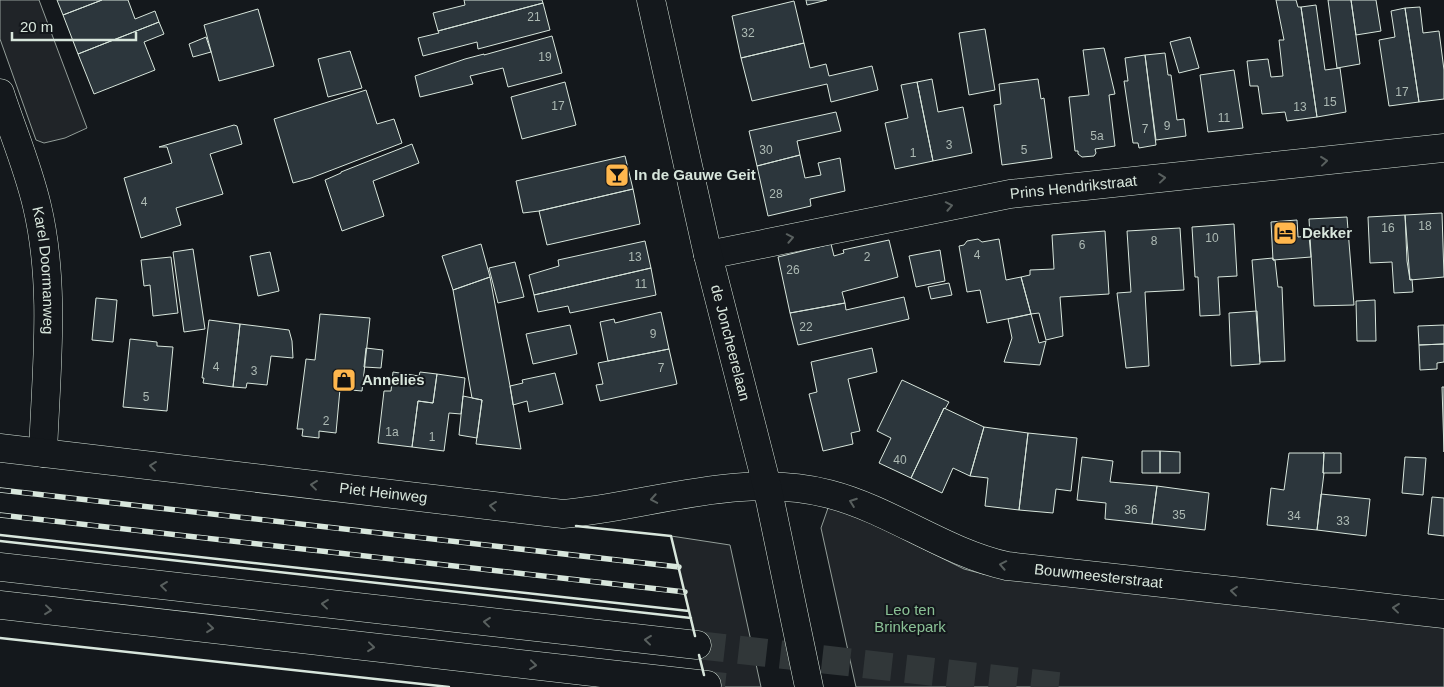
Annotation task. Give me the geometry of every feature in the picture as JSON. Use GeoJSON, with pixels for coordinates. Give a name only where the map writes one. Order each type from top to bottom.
{"type":"FeatureCollection","features":[{"type":"Feature","properties":{"kind":"street","name":"de Joncheerelaan"},"geometry":{"type":"LineString","coordinates":[[651,0],[708,255],[767,486],[809,687]]}},
{"type":"Feature","properties":{"kind":"street","name":"Karel Doormanweg"},"geometry":{"type":"LineString","coordinates":[[0,93],[37,205],[44,249],[48,312],[43,453]]}},
{"type":"Feature","properties":{"kind":"street","name":"Prins Hendrikstraat"},"geometry":{"type":"LineString","coordinates":[[708,255],[1010,194],[1444,148]]}},
{"type":"Feature","properties":{"kind":"street","name":"Piet Heinweg"},"geometry":{"type":"LineString","coordinates":[[0,448],[563,514],[592,511],[734,486],[767,486]]}},
{"type":"Feature","properties":{"kind":"street","name":"Bouwmeesterstraat"},"geometry":{"type":"LineString","coordinates":[[767,486],[829,494],[857,504],[962,553],[1007,566],[1444,614]]}},
{"type":"Feature","properties":{"kind":"street"},"geometry":{"type":"LineString","coordinates":[[0,567],[697,645]]}},
{"type":"Feature","properties":{"kind":"street"},"geometry":{"type":"LineString","coordinates":[[0,605],[707,685]]}},
{"type":"Feature","properties":{"kind":"green space"},"geometry":{"type":"Polygon","coordinates":[[[0,0],[39,0],[87,128],[65,138],[44,143],[36,140],[0,39],[0,0]]]}},
{"type":"Feature","properties":{"kind":"green space","name":"Leo ten Brinkepark"},"geometry":{"type":"Polygon","coordinates":[[[828,508],[855,515],[964,569],[983,574],[1444,624],[1444,687],[856,687],[821,528],[828,508]]]}},
{"type":"Feature","properties":{"kind":"green space"},"geometry":{"type":"Polygon","coordinates":[[[671,536],[730,545],[761,687],[707,687],[671,536]]]}},
{"type":"Feature","properties":{"kind":"building"},"geometry":{"type":"Polygon","coordinates":[[[57,0],[102,0],[63,15],[57,0]]]}},
{"type":"Feature","properties":{"kind":"building"},"geometry":{"type":"Polygon","coordinates":[[[102,0],[128,0],[135,19],[155,11],[159,22],[78,54],[63,15],[102,0]]]}},
{"type":"Feature","properties":{"kind":"building"},"geometry":{"type":"Polygon","coordinates":[[[464,0],[542,0],[543,3],[438,31],[433,13],[465,5],[464,0]]]}},
{"type":"Feature","properties":{"kind":"building"},"geometry":{"type":"Polygon","coordinates":[[[806,0],[827,0],[807,5],[806,0]]]}},
{"type":"Feature","properties":{"kind":"building"},"geometry":{"type":"Polygon","coordinates":[[[1276,0],[1296,0],[1298,7],[1301,7],[1317,117],[1287,121],[1285,112],[1262,114],[1258,86],[1250,86],[1247,61],[1268,59],[1271,77],[1283,76],[1279,40],[1284,40],[1276,0]]]}},
{"type":"Feature","properties":{"kind":"building"},"geometry":{"type":"Polygon","coordinates":[[[1328,0],[1351,0],[1360,64],[1337,68],[1328,0]]]}},
{"type":"Feature","properties":{"kind":"building"},"geometry":{"type":"Polygon","coordinates":[[[1351,0],[1376,0],[1381,31],[1356,35],[1351,0]]]}},
{"type":"Feature","properties":{"kind":"building"},"geometry":{"type":"Polygon","coordinates":[[[794,1],[804,43],[741,58],[732,16],[794,1]]]}},
{"type":"Feature","properties":{"kind":"building"},"geometry":{"type":"Polygon","coordinates":[[[543,3],[550,30],[478,49],[477,42],[423,56],[418,38],[543,3]]]}},
{"type":"Feature","properties":{"kind":"building"},"geometry":{"type":"Polygon","coordinates":[[[1316,5],[1325,70],[1340,68],[1346,112],[1317,117],[1301,7],[1316,5]]]}},
{"type":"Feature","properties":{"kind":"building"},"geometry":{"type":"Polygon","coordinates":[[[1420,7],[1423,33],[1439,31],[1444,70],[1444,99],[1419,102],[1405,8],[1420,7]]]}},
{"type":"Feature","properties":{"kind":"building"},"geometry":{"type":"Polygon","coordinates":[[[1405,8],[1419,102],[1389,106],[1379,40],[1395,37],[1391,11],[1405,8]]]}},
{"type":"Feature","properties":{"kind":"building"},"geometry":{"type":"Polygon","coordinates":[[[258,9],[274,66],[219,81],[204,25],[258,9]]]}},
{"type":"Feature","properties":{"kind":"building"},"geometry":{"type":"Polygon","coordinates":[[[159,22],[164,34],[144,42],[155,70],[94,94],[78,54],[159,22]]]}},
{"type":"Feature","properties":{"kind":"building"},"geometry":{"type":"Polygon","coordinates":[[[985,29],[995,90],[969,95],[959,33],[985,29]]]}},
{"type":"Feature","properties":{"kind":"building"},"geometry":{"type":"Polygon","coordinates":[[[552,36],[562,73],[508,87],[503,68],[470,76],[473,84],[420,97],[415,76],[465,59],[552,36]]]}},
{"type":"Feature","properties":{"kind":"building"},"geometry":{"type":"Polygon","coordinates":[[[206,37],[211,52],[193,57],[189,44],[206,37]]]}},
{"type":"Feature","properties":{"kind":"building"},"geometry":{"type":"Polygon","coordinates":[[[1190,37],[1199,68],[1179,73],[1170,42],[1190,37]]]}},
{"type":"Feature","properties":{"kind":"building"},"geometry":{"type":"Polygon","coordinates":[[[804,43],[810,68],[826,64],[829,76],[872,66],[878,90],[831,102],[827,84],[752,101],[741,58],[804,43]]]}},
{"type":"Feature","properties":{"kind":"building"},"geometry":{"type":"Polygon","coordinates":[[[1104,48],[1115,94],[1109,95],[1115,146],[1095,149],[1096,153],[1094,156],[1082,157],[1078,154],[1078,151],[1075,151],[1069,97],[1089,95],[1083,50],[1104,48]]]}},
{"type":"Feature","properties":{"kind":"building"},"geometry":{"type":"Polygon","coordinates":[[[350,51],[362,88],[328,97],[318,59],[350,51]]]}},
{"type":"Feature","properties":{"kind":"building"},"geometry":{"type":"Polygon","coordinates":[[[1165,53],[1168,75],[1171,75],[1177,120],[1184,119],[1186,136],[1156,140],[1145,55],[1165,53]]]}},
{"type":"Feature","properties":{"kind":"building"},"geometry":{"type":"Polygon","coordinates":[[[1145,55],[1156,145],[1139,148],[1138,143],[1133,143],[1124,81],[1128,81],[1125,58],[1145,55]]]}},
{"type":"Feature","properties":{"kind":"building"},"geometry":{"type":"Polygon","coordinates":[[[1234,70],[1243,128],[1208,132],[1200,75],[1234,70]]]}},
{"type":"Feature","properties":{"kind":"building"},"geometry":{"type":"Polygon","coordinates":[[[932,79],[938,112],[963,107],[972,153],[933,161],[917,82],[932,79]]]}},
{"type":"Feature","properties":{"kind":"building"},"geometry":{"type":"Polygon","coordinates":[[[1038,79],[1041,99],[1044,98],[1052,158],[1002,165],[994,105],[1001,104],[999,84],[1038,79]]]}},
{"type":"Feature","properties":{"kind":"building"},"geometry":{"type":"Polygon","coordinates":[[[565,82],[576,125],[522,139],[511,97],[565,82]]]}},
{"type":"Feature","properties":{"kind":"building"},"geometry":{"type":"Polygon","coordinates":[[[917,82],[933,161],[895,169],[885,123],[908,118],[901,85],[917,82]]]}},
{"type":"Feature","properties":{"kind":"building"},"geometry":{"type":"Polygon","coordinates":[[[366,90],[377,124],[394,119],[402,143],[311,178],[293,183],[274,119],[366,90]]]}},
{"type":"Feature","properties":{"kind":"building"},"geometry":{"type":"Polygon","coordinates":[[[836,112],[841,131],[797,141],[800,155],[757,166],[749,131],[836,112]]]}},
{"type":"Feature","properties":{"kind":"building"},"geometry":{"type":"Polygon","coordinates":[[[234,125],[237,126],[242,144],[210,154],[223,194],[176,208],[181,225],[141,238],[124,178],[172,163],[167,147],[159,147],[234,125]]]}},
{"type":"Feature","properties":{"kind":"building"},"geometry":{"type":"Polygon","coordinates":[[[412,144],[419,163],[373,181],[384,216],[342,231],[325,180],[412,144]]]}},
{"type":"Feature","properties":{"kind":"building"},"geometry":{"type":"Polygon","coordinates":[[[800,155],[805,178],[821,175],[818,163],[840,158],[845,191],[810,199],[811,206],[768,216],[757,166],[800,155]]]}},
{"type":"Feature","properties":{"kind":"building"},"geometry":{"type":"Polygon","coordinates":[[[625,156],[633,189],[523,213],[516,181],[625,156]]]}},
{"type":"Feature","properties":{"kind":"building"},"geometry":{"type":"Polygon","coordinates":[[[633,189],[640,224],[547,245],[539,211],[633,189]]]}},
{"type":"Feature","properties":{"kind":"building"},"geometry":{"type":"Polygon","coordinates":[[[1442,213],[1444,277],[1410,280],[1405,215],[1442,213]]]}},
{"type":"Feature","properties":{"kind":"building"},"geometry":{"type":"Polygon","coordinates":[[[1405,215],[1407,261],[1413,292],[1394,293],[1392,262],[1370,263],[1368,217],[1405,215]]]}},
{"type":"Feature","properties":{"kind":"building"},"geometry":{"type":"Polygon","coordinates":[[[1347,217],[1354,305],[1314,306],[1309,219],[1347,217]]]}},
{"type":"Feature","properties":{"kind":"building"},"geometry":{"type":"Polygon","coordinates":[[[1297,220],[1298,237],[1309,236],[1311,257],[1273,260],[1271,222],[1297,220]]]}},
{"type":"Feature","properties":{"kind":"building"},"geometry":{"type":"Polygon","coordinates":[[[1234,224],[1237,276],[1218,277],[1220,315],[1200,316],[1192,227],[1234,224]]]}},
{"type":"Feature","properties":{"kind":"building"},"geometry":{"type":"Polygon","coordinates":[[[1180,228],[1184,290],[1145,292],[1149,366],[1126,368],[1117,293],[1131,292],[1127,231],[1180,228]]]}},
{"type":"Feature","properties":{"kind":"building"},"geometry":{"type":"Polygon","coordinates":[[[1105,231],[1109,294],[1060,297],[1063,336],[1046,340],[1039,313],[1031,314],[1021,277],[1030,275],[1030,270],[1054,269],[1052,235],[1105,231]]]}},
{"type":"Feature","properties":{"kind":"building"},"geometry":{"type":"Polygon","coordinates":[[[978,239],[982,242],[999,239],[1006,280],[1021,277],[1031,314],[987,323],[980,290],[967,292],[959,246],[964,245],[967,241],[978,239]]]}},
{"type":"Feature","properties":{"kind":"building"},"geometry":{"type":"Polygon","coordinates":[[[889,240],[898,277],[842,292],[845,303],[790,313],[778,257],[831,244],[834,256],[844,253],[843,250],[889,240]]]}},
{"type":"Feature","properties":{"kind":"building"},"geometry":{"type":"Polygon","coordinates":[[[645,241],[651,268],[534,295],[529,275],[559,266],[558,260],[645,241]]]}},
{"type":"Feature","properties":{"kind":"building"},"geometry":{"type":"Polygon","coordinates":[[[481,244],[490,277],[453,290],[442,256],[481,244]]]}},
{"type":"Feature","properties":{"kind":"building"},"geometry":{"type":"Polygon","coordinates":[[[193,249],[205,329],[184,332],[173,252],[193,249]]]}},
{"type":"Feature","properties":{"kind":"building"},"geometry":{"type":"Polygon","coordinates":[[[940,250],[945,281],[916,287],[909,256],[940,250]]]}},
{"type":"Feature","properties":{"kind":"building"},"geometry":{"type":"Polygon","coordinates":[[[270,252],[279,291],[258,296],[250,256],[270,252]]]}},
{"type":"Feature","properties":{"kind":"building"},"geometry":{"type":"Polygon","coordinates":[[[171,257],[178,313],[153,316],[150,285],[144,286],[141,260],[171,257]]]}},
{"type":"Feature","properties":{"kind":"building"},"geometry":{"type":"Polygon","coordinates":[[[1273,258],[1275,260],[1278,287],[1282,287],[1285,361],[1260,362],[1252,260],[1273,258]]]}},
{"type":"Feature","properties":{"kind":"building"},"geometry":{"type":"Polygon","coordinates":[[[515,262],[524,297],[498,303],[489,268],[515,262]]]}},
{"type":"Feature","properties":{"kind":"building"},"geometry":{"type":"Polygon","coordinates":[[[651,268],[656,295],[570,313],[568,306],[538,312],[534,295],[651,268]]]}},
{"type":"Feature","properties":{"kind":"building"},"geometry":{"type":"Polygon","coordinates":[[[490,277],[521,449],[476,444],[482,400],[472,398],[453,290],[490,277]]]}},
{"type":"Feature","properties":{"kind":"building"},"geometry":{"type":"Polygon","coordinates":[[[949,283],[952,295],[931,299],[928,287],[949,283]]]}},
{"type":"Feature","properties":{"kind":"building"},"geometry":{"type":"Polygon","coordinates":[[[904,297],[909,319],[798,345],[790,313],[845,303],[846,310],[904,297]]]}},
{"type":"Feature","properties":{"kind":"building"},"geometry":{"type":"Polygon","coordinates":[[[96,298],[117,300],[113,342],[92,340],[96,298]]]}},
{"type":"Feature","properties":{"kind":"building"},"geometry":{"type":"Polygon","coordinates":[[[1375,300],[1376,341],[1357,341],[1356,301],[1375,300]]]}},
{"type":"Feature","properties":{"kind":"building"},"geometry":{"type":"Polygon","coordinates":[[[1257,311],[1260,364],[1231,366],[1229,313],[1257,311]]]}},
{"type":"Feature","properties":{"kind":"building"},"geometry":{"type":"Polygon","coordinates":[[[661,312],[669,349],[608,361],[600,322],[614,319],[615,323],[661,312]]]}},
{"type":"Feature","properties":{"kind":"building"},"geometry":{"type":"Polygon","coordinates":[[[320,314],[370,318],[362,391],[340,389],[336,433],[319,431],[319,438],[302,436],[303,429],[297,429],[306,359],[315,360],[320,314]]]}},
{"type":"Feature","properties":{"kind":"building"},"geometry":{"type":"Polygon","coordinates":[[[1031,314],[1039,343],[1046,341],[1040,365],[1004,362],[1012,338],[1008,319],[1031,314]]]}},
{"type":"Feature","properties":{"kind":"building"},"geometry":{"type":"Polygon","coordinates":[[[209,320],[240,324],[233,387],[203,383],[209,320]]]}},
{"type":"Feature","properties":{"kind":"building"},"geometry":{"type":"Polygon","coordinates":[[[240,324],[289,330],[293,358],[271,356],[267,385],[247,383],[246,388],[233,387],[240,324]]]}},
{"type":"Feature","properties":{"kind":"building"},"geometry":{"type":"Polygon","coordinates":[[[570,325],[577,354],[533,364],[526,334],[570,325]]]}},
{"type":"Feature","properties":{"kind":"building"},"geometry":{"type":"Polygon","coordinates":[[[1444,325],[1444,344],[1419,345],[1418,326],[1444,325]]]}},
{"type":"Feature","properties":{"kind":"building"},"geometry":{"type":"Polygon","coordinates":[[[130,339],[157,342],[157,346],[173,347],[167,411],[123,407],[130,339]]]}},
{"type":"Feature","properties":{"kind":"building"},"geometry":{"type":"Polygon","coordinates":[[[1444,344],[1444,362],[1437,363],[1437,369],[1420,370],[1419,345],[1444,344]]]}},
{"type":"Feature","properties":{"kind":"building"},"geometry":{"type":"Polygon","coordinates":[[[366,348],[383,350],[381,368],[364,367],[366,348]]]}},
{"type":"Feature","properties":{"kind":"building"},"geometry":{"type":"Polygon","coordinates":[[[872,348],[877,372],[848,379],[860,431],[851,433],[853,444],[823,451],[809,394],[817,392],[811,362],[872,348]]]}},
{"type":"Feature","properties":{"kind":"building"},"geometry":{"type":"Polygon","coordinates":[[[669,349],[677,384],[600,401],[596,385],[603,384],[598,363],[669,349]]]}},
{"type":"Feature","properties":{"kind":"building"},"geometry":{"type":"Polygon","coordinates":[[[393,372],[419,376],[420,372],[437,374],[433,403],[418,401],[412,447],[378,443],[384,391],[391,391],[393,372]]]}},
{"type":"Feature","properties":{"kind":"building"},"geometry":{"type":"Polygon","coordinates":[[[555,373],[563,404],[529,412],[527,401],[513,405],[510,386],[523,383],[522,380],[555,373]]]}},
{"type":"Feature","properties":{"kind":"building"},"geometry":{"type":"Polygon","coordinates":[[[437,374],[465,378],[461,414],[449,413],[444,451],[412,447],[418,401],[433,403],[437,374]]]}},
{"type":"Feature","properties":{"kind":"building"},"geometry":{"type":"Polygon","coordinates":[[[902,380],[949,402],[944,408],[911,478],[879,463],[891,438],[877,431],[902,380]]]}},
{"type":"Feature","properties":{"kind":"building"},"geometry":{"type":"Polygon","coordinates":[[[1442,387],[1444,387],[1444,452],[1442,387]]]}},
{"type":"Feature","properties":{"kind":"building"},"geometry":{"type":"Polygon","coordinates":[[[463,396],[482,400],[477,438],[459,435],[463,396]]]}},
{"type":"Feature","properties":{"kind":"building"},"geometry":{"type":"Polygon","coordinates":[[[944,408],[984,427],[970,476],[953,468],[942,493],[911,478],[944,408]]]}},
{"type":"Feature","properties":{"kind":"building"},"geometry":{"type":"Polygon","coordinates":[[[984,427],[1028,433],[1019,510],[985,506],[988,478],[970,476],[984,427]]]}},
{"type":"Feature","properties":{"kind":"building"},"geometry":{"type":"Polygon","coordinates":[[[1028,433],[1077,438],[1071,491],[1056,489],[1053,513],[1019,510],[1028,433]]]}},
{"type":"Feature","properties":{"kind":"building"},"geometry":{"type":"Polygon","coordinates":[[[1142,451],[1160,451],[1160,473],[1142,473],[1142,451]]]}},
{"type":"Feature","properties":{"kind":"building"},"geometry":{"type":"Polygon","coordinates":[[[1160,451],[1180,452],[1180,473],[1160,473],[1160,451]]]}},
{"type":"Feature","properties":{"kind":"building"},"geometry":{"type":"Polygon","coordinates":[[[1323,452],[1324,473],[1317,530],[1267,525],[1271,488],[1284,490],[1289,453],[1323,452]]]}},
{"type":"Feature","properties":{"kind":"building"},"geometry":{"type":"Polygon","coordinates":[[[1324,453],[1341,453],[1341,473],[1323,473],[1324,453]]]}},
{"type":"Feature","properties":{"kind":"building"},"geometry":{"type":"Polygon","coordinates":[[[1082,457],[1113,461],[1110,482],[1157,486],[1152,524],[1105,519],[1106,503],[1077,500],[1082,457]]]}},
{"type":"Feature","properties":{"kind":"building"},"geometry":{"type":"Polygon","coordinates":[[[1405,457],[1426,458],[1423,495],[1402,493],[1405,457]]]}},
{"type":"Feature","properties":{"kind":"building"},"geometry":{"type":"Polygon","coordinates":[[[1157,486],[1209,493],[1205,530],[1152,524],[1157,486]]]}},
{"type":"Feature","properties":{"kind":"building"},"geometry":{"type":"Polygon","coordinates":[[[1321,494],[1370,499],[1366,536],[1317,530],[1321,494]]]}},
{"type":"Feature","properties":{"kind":"building"},"geometry":{"type":"Polygon","coordinates":[[[1432,497],[1444,498],[1444,536],[1428,534],[1432,497]]]}},
{"type":"Feature","properties":{"kind":"tunnel"},"geometry":{"type":"LineString","coordinates":[[697,645],[1066,687]]}},
{"type":"Feature","properties":{"kind":"tunnel"},"geometry":{"type":"LineString","coordinates":[[707,685],[725,687]]}},
{"type":"Feature","properties":{"kind":"railway"},"geometry":{"type":"LineString","coordinates":[[0,490],[679,567]]}},
{"type":"Feature","properties":{"kind":"railway"},"geometry":{"type":"LineString","coordinates":[[0,515],[685,592]]}},
{"type":"Feature","properties":{"kind":"wall"},"geometry":{"type":"LineString","coordinates":[[576,526],[671,536],[695,636]]}},
{"type":"Feature","properties":{"kind":"wall"},"geometry":{"type":"LineString","coordinates":[[0,535],[689,611]]}},
{"type":"Feature","properties":{"kind":"wall"},"geometry":{"type":"LineString","coordinates":[[0,541],[691,618]]}},
{"type":"Feature","properties":{"kind":"wall"},"geometry":{"type":"LineString","coordinates":[[0,638],[449,687]]}},
{"type":"Feature","properties":{"kind":"wall"},"geometry":{"type":"LineString","coordinates":[[699,655],[704,675]]}},
{"type":"Feature","properties":{"kind":"place","name":"In de Gauwe Geit"},"geometry":{"type":"Point","coordinates":[617,175]}},
{"type":"Feature","properties":{"kind":"place","name":"Dekker"},"geometry":{"type":"Point","coordinates":[1285,233]}},
{"type":"Feature","properties":{"kind":"place","name":"Annelies"},"geometry":{"type":"Point","coordinates":[344,380]}}]}
